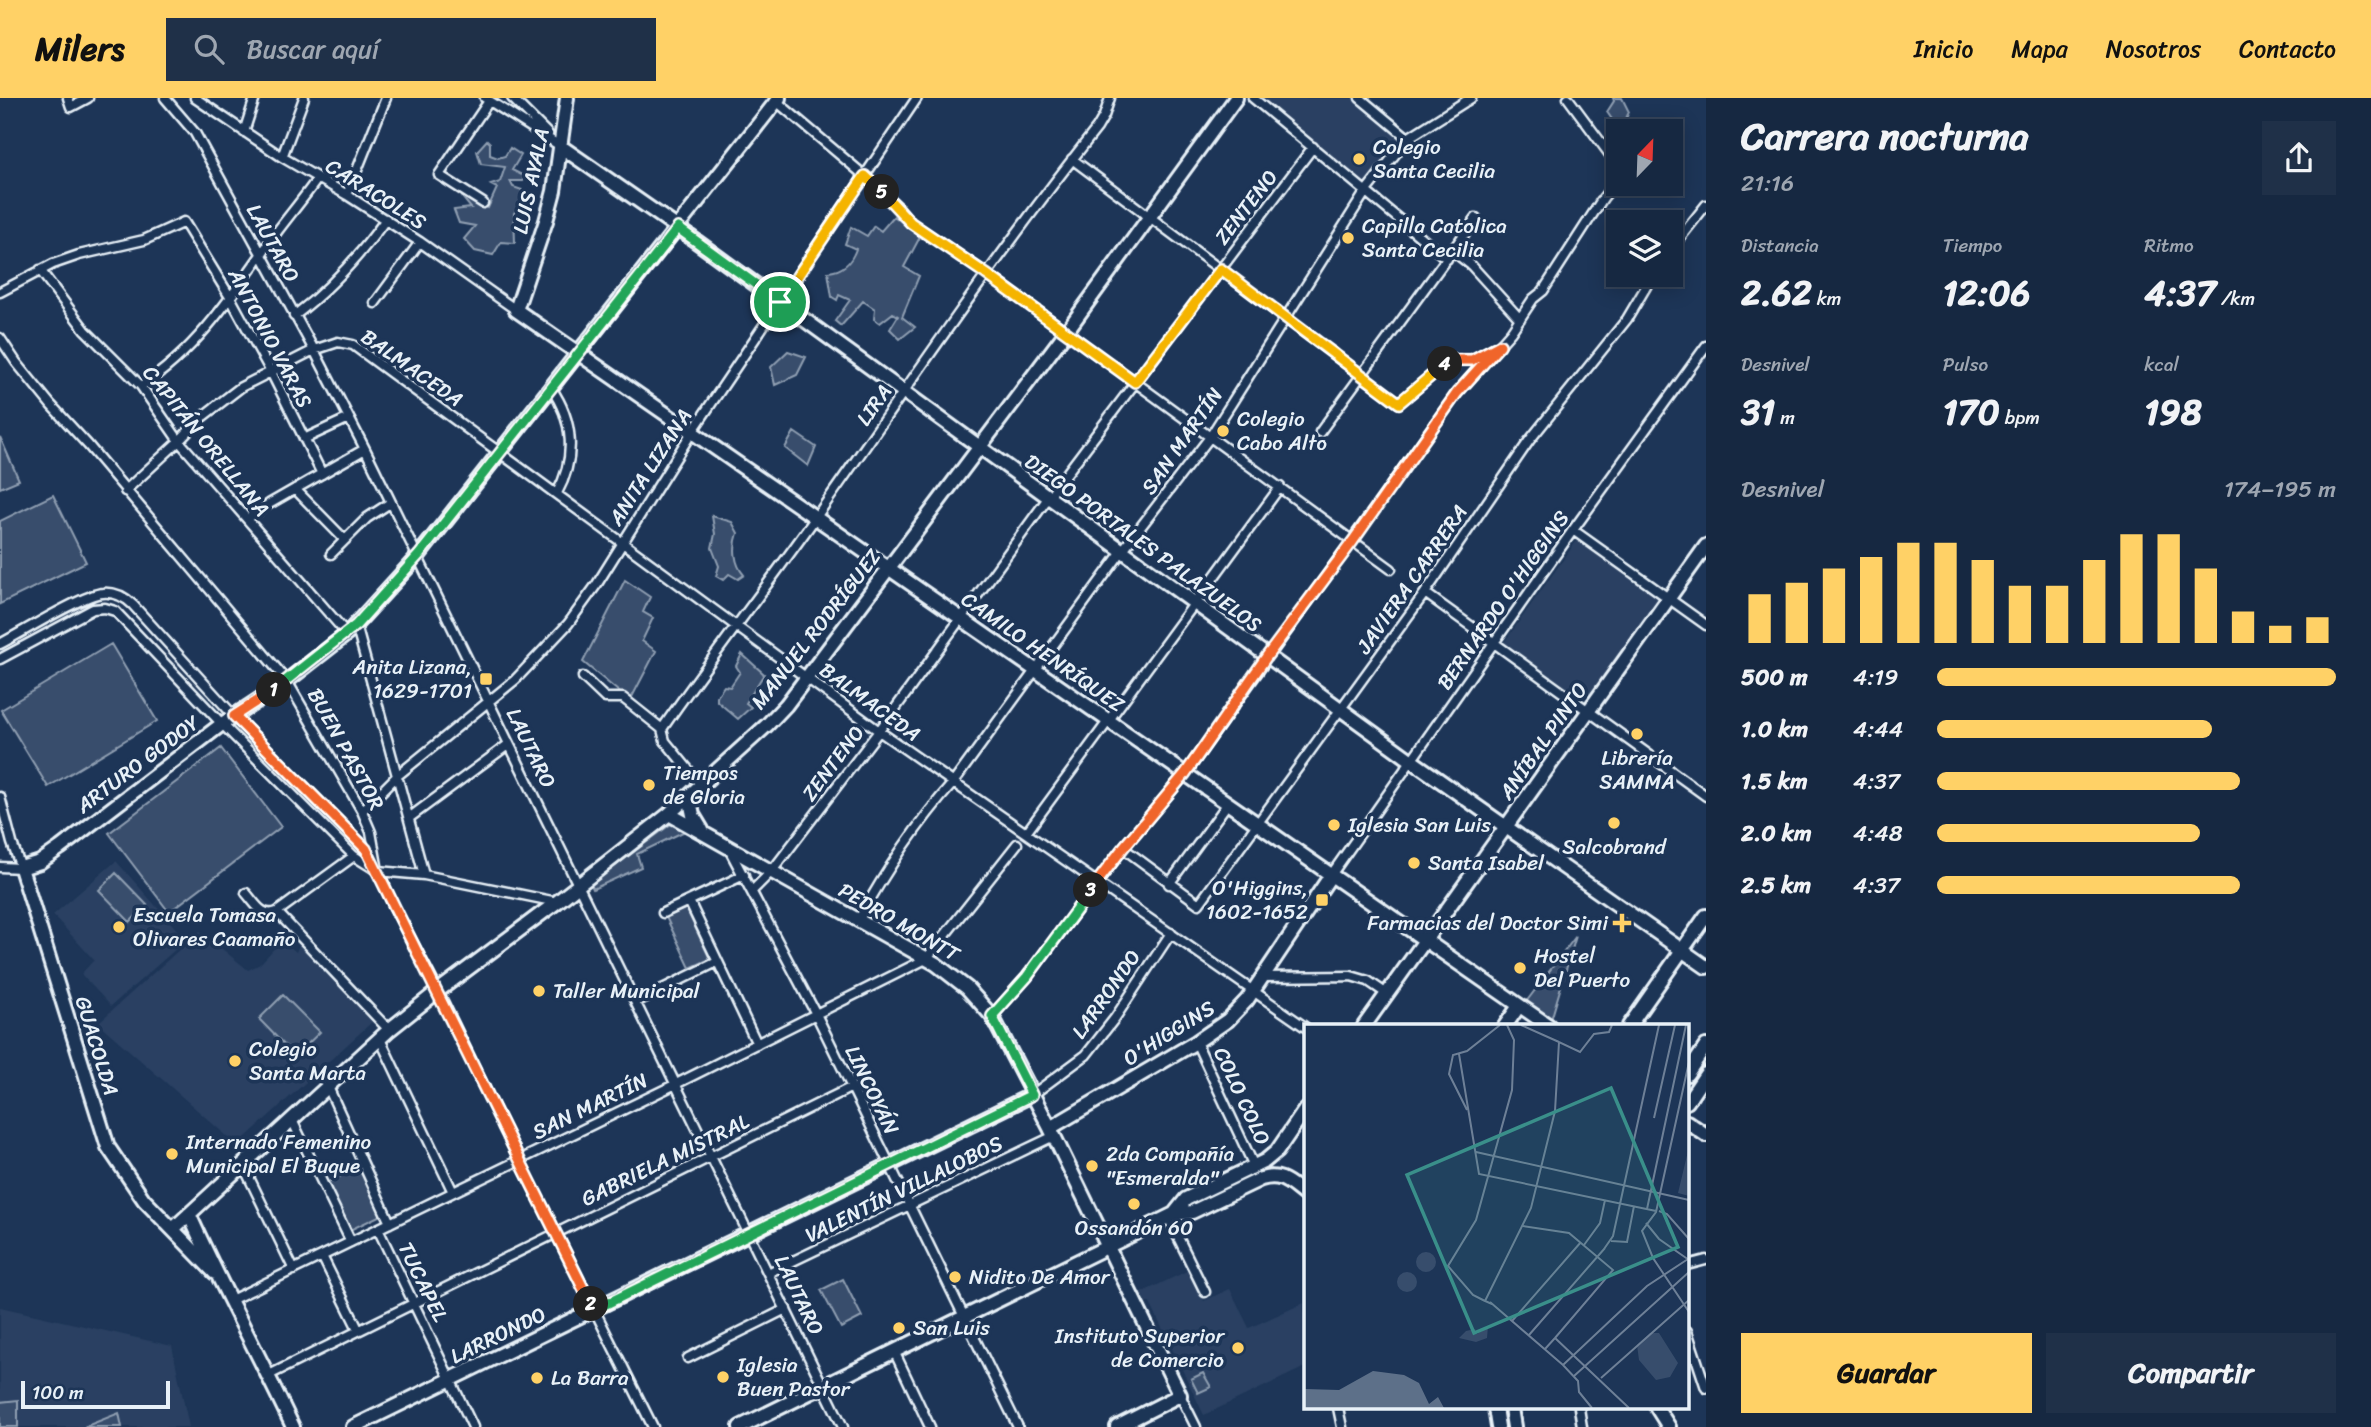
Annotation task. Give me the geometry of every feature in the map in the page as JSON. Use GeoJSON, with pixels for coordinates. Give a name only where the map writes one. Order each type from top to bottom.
{"type":"FeatureCollection","features":[{"type":"Feature","properties":{"kind":"street"},"geometry":{"type":"LineString","coordinates":[[70,103],[88,98]]}},
{"type":"Feature","properties":{"kind":"street","name":"LAUTARO"},"geometry":{"type":"LineString","coordinates":[[165,98],[195,133],[365,449],[843,1427]]}},
{"type":"Feature","properties":{"kind":"street"},"geometry":{"type":"LineString","coordinates":[[195,98],[244,132],[255,98]]}},
{"type":"Feature","properties":{"kind":"street"},"geometry":{"type":"LineString","coordinates":[[282,157],[304,98]]}},
{"type":"Feature","properties":{"kind":"street"},"geometry":{"type":"LineString","coordinates":[[347,195],[386,98]]}},
{"type":"Feature","properties":{"kind":"street","name":"DIEGO PORTALES PALAZUELOS"},"geometry":{"type":"LineString","coordinates":[[512,98],[560,145]]}},
{"type":"Feature","properties":{"kind":"street","name":"LUIS AYALA"},"geometry":{"type":"LineString","coordinates":[[516,310],[554,191],[567,98]]}},
{"type":"Feature","properties":{"kind":"street","name":"ANITA LIZANA"},"geometry":{"type":"LineString","coordinates":[[362,811],[397,776],[534,662],[560,634],[597,584],[692,432],[917,98]]}},
{"type":"Feature","properties":{"kind":"street","name":"LIRA"},"geometry":{"type":"LineString","coordinates":[[662,729],[816,517],[986,274],[1101,121],[1110,98]]}},
{"type":"Feature","properties":{"kind":"street","name":"MANUEL RODRÍGUEZ"},"geometry":{"type":"LineString","coordinates":[[173,1229],[385,1035],[438,990],[557,902],[669,814],[786,705],[1151,218],[1236,98]]}},
{"type":"Feature","properties":{"kind":"street"},"geometry":{"type":"LineString","coordinates":[[1253,98],[1366,191],[1450,255],[1471,265],[1520,319]]}},
{"type":"Feature","properties":{"kind":"street"},"geometry":{"type":"LineString","coordinates":[[1360,98],[1408,138]]}},
{"type":"Feature","properties":{"kind":"street","name":"SAN MARTÍN"},"geometry":{"type":"LineString","coordinates":[[858,921],[887,869],[922,818],[953,783],[1122,551],[1210,436],[1366,191],[1408,138],[1471,98]]}},
{"type":"Feature","properties":{"kind":"street"},"geometry":{"type":"LineString","coordinates":[[1568,98],[1606,149]]}},
{"type":"Feature","properties":{"kind":"street"},"geometry":{"type":"LineString","coordinates":[[483,203],[439,175],[487,99]]}},
{"type":"Feature","properties":{"kind":"street","name":"DIEGO PORTALES PALAZUELOS"},"geometry":{"type":"LineString","coordinates":[[487,99],[560,145],[678,228],[1412,761],[1706,967]]}},
{"type":"Feature","properties":{"kind":"street"},"geometry":{"type":"LineString","coordinates":[[776,99],[865,176],[911,223],[986,274],[1391,569]]}},
{"type":"Feature","properties":{"kind":"street","name":"ARTURO GODOY"},"geometry":{"type":"LineString","coordinates":[[0,867],[21,868],[40,862],[222,724],[287,681],[351,630],[419,555],[678,228],[776,99]]}},
{"type":"Feature","properties":{"kind":"street","name":"CARACOLES"},"geometry":{"type":"LineString","coordinates":[[244,132],[386,219],[516,310]]}},
{"type":"Feature","properties":{"kind":"street","name":"ZENTENO"},"geometry":{"type":"LineString","coordinates":[[752,891],[772,872],[879,731],[1048,498],[1313,147]]}},
{"type":"Feature","properties":{"kind":"street"},"geometry":{"type":"LineString","coordinates":[[1072,159],[1399,403],[1450,360],[1472,360],[1500,345]]}},
{"type":"Feature","properties":{"kind":"street"},"geometry":{"type":"LineString","coordinates":[[141,386],[173,362],[230,297],[318,178]]}},
{"type":"Feature","properties":{"kind":"street"},"geometry":{"type":"LineString","coordinates":[[992,1016],[1027,977],[1123,848],[1185,774],[1457,393],[1500,345],[1533,299],[1543,291],[1606,196]]}},
{"type":"Feature","properties":{"kind":"street"},"geometry":{"type":"LineString","coordinates":[[1683,234],[1706,205]]}},
{"type":"Feature","properties":{"kind":"street"},"geometry":{"type":"LineString","coordinates":[[1320,432],[1476,218]]}},
{"type":"Feature","properties":{"kind":"street"},"geometry":{"type":"LineString","coordinates":[[294,316],[345,271],[386,219]]}},
{"type":"Feature","properties":{"kind":"street","name":"ANTONIO VARAS"},"geometry":{"type":"LineString","coordinates":[[40,270],[79,255],[144,240],[184,222],[230,297],[323,474]]}},
{"type":"Feature","properties":{"kind":"street"},"geometry":{"type":"LineString","coordinates":[[375,303],[420,242]]}},
{"type":"Feature","properties":{"kind":"street"},"geometry":{"type":"LineString","coordinates":[[0,292],[40,270]]}},
{"type":"Feature","properties":{"kind":"street","name":"CAPITÁN ORELLANA"},"geometry":{"type":"LineString","coordinates":[[40,270],[85,330],[141,386],[179,441],[247,519],[351,630],[397,776],[424,875]]}},
{"type":"Feature","properties":{"kind":"street","name":"JAVIERA CARRERA"},"geometry":{"type":"LineString","coordinates":[[1169,884],[1199,904],[1425,593],[1523,450],[1627,319],[1646,287]]}},
{"type":"Feature","properties":{"kind":"street","name":"CAMILO HENRÍQUEZ"},"geometry":{"type":"LineString","coordinates":[[516,310],[1546,1024]]}},
{"type":"Feature","properties":{"kind":"street","name":"BUEN PASTOR"},"geometry":{"type":"LineString","coordinates":[[0,338],[51,405],[88,445],[287,681],[362,811],[371,832],[378,871],[394,907],[438,990],[653,1427]]}},
{"type":"Feature","properties":{"kind":"street","name":"BALMACEDA"},"geometry":{"type":"LineString","coordinates":[[125,491],[202,417],[227,397],[314,350],[338,342],[353,345],[879,731],[1304,1026]]}},
{"type":"Feature","properties":{"kind":"street","name":"BERNARDO O'HIGGINS"},"geometry":{"type":"LineString","coordinates":[[1331,875],[1706,346]]}},
{"type":"Feature","properties":{"kind":"street"},"geometry":{"type":"LineString","coordinates":[[551,388],[568,421],[570,445],[568,465],[557,493]]}},
{"type":"Feature","properties":{"kind":"street"},"geometry":{"type":"LineString","coordinates":[[304,439],[349,418]]}},
{"type":"Feature","properties":{"kind":"street"},"geometry":{"type":"LineString","coordinates":[[247,519],[365,449]]}},
{"type":"Feature","properties":{"kind":"street"},"geometry":{"type":"LineString","coordinates":[[1026,833],[1280,487]]}},
{"type":"Feature","properties":{"kind":"street"},"geometry":{"type":"LineString","coordinates":[[295,489],[345,540]]}},
{"type":"Feature","properties":{"kind":"street"},"geometry":{"type":"LineString","coordinates":[[331,554],[367,517],[390,503]]}},
{"type":"Feature","properties":{"kind":"street"},"geometry":{"type":"LineString","coordinates":[[1573,530],[1706,625]]}},
{"type":"Feature","properties":{"kind":"street","name":"ANÍBAL PINTO"},"geometry":{"type":"LineString","coordinates":[[1365,1024],[1706,546]]}},
{"type":"Feature","properties":{"kind":"street"},"geometry":{"type":"LineString","coordinates":[[1425,593],[1706,796]]}},
{"type":"Feature","properties":{"kind":"street"},"geometry":{"type":"LineString","coordinates":[[0,644],[91,596],[116,594],[133,605],[234,716],[366,849],[378,871]]}},
{"type":"Feature","properties":{"kind":"street"},"geometry":{"type":"LineString","coordinates":[[0,659],[93,609],[110,609],[122,617],[222,724],[354,856],[378,871],[424,875],[557,902]]}},
{"type":"Feature","properties":{"kind":"street"},"geometry":{"type":"LineString","coordinates":[[583,677],[606,698],[623,698],[662,729],[665,741],[701,785]]}},
{"type":"Feature","properties":{"kind":"street"},"geometry":{"type":"LineString","coordinates":[[409,818],[509,744]]}},
{"type":"Feature","properties":{"kind":"street"},"geometry":{"type":"LineString","coordinates":[[689,796],[693,815],[704,834]]}},
{"type":"Feature","properties":{"kind":"street","name":"GUACOLDA"},"geometry":{"type":"LineString","coordinates":[[0,797],[108,1147],[144,1200],[215,1273]]}},
{"type":"Feature","properties":{"kind":"street"},"geometry":{"type":"LineString","coordinates":[[1123,848],[1169,884],[1228,803]]}},
{"type":"Feature","properties":{"kind":"street","name":"PEDRO MONTT"},"geometry":{"type":"LineString","coordinates":[[669,814],[947,971],[967,988],[992,1016],[1052,1132],[1196,1427]]}},
{"type":"Feature","properties":{"kind":"street"},"geometry":{"type":"LineString","coordinates":[[926,959],[1017,844]]}},
{"type":"Feature","properties":{"kind":"street","name":"LINCOYÁN"},"geometry":{"type":"LineString","coordinates":[[728,847],[816,1014],[1018,1427]]}},
{"type":"Feature","properties":{"kind":"street"},"geometry":{"type":"LineString","coordinates":[[246,893],[263,913],[269,915],[354,856]]}},
{"type":"Feature","properties":{"kind":"street"},"geometry":{"type":"LineString","coordinates":[[663,913],[744,875]]}},
{"type":"Feature","properties":{"kind":"street","name":"O'HIGGINS"},"geometry":{"type":"LineString","coordinates":[[1052,1132],[1196,1042],[1235,1014],[1331,875]]}},
{"type":"Feature","properties":{"kind":"street"},"geometry":{"type":"LineString","coordinates":[[690,901],[757,1044]]}},
{"type":"Feature","properties":{"kind":"street"},"geometry":{"type":"LineString","coordinates":[[277,912],[385,1035],[453,1192]]}},
{"type":"Feature","properties":{"kind":"street"},"geometry":{"type":"LineString","coordinates":[[1630,1024],[1706,916]]}},
{"type":"Feature","properties":{"kind":"street","name":"LARRONDO"},"geometry":{"type":"LineString","coordinates":[[353,1427],[1032,1095],[1086,1055],[1115,1018],[1171,933]]}},
{"type":"Feature","properties":{"kind":"street","name":"SAN MARTÍN"},"geometry":{"type":"LineString","coordinates":[[231,1300],[926,959]]}},
{"type":"Feature","properties":{"kind":"street"},"geometry":{"type":"LineString","coordinates":[[636,1002],[717,962]]}},
{"type":"Feature","properties":{"kind":"street"},"geometry":{"type":"LineString","coordinates":[[1263,977],[1351,976],[1368,981],[1387,994]]}},
{"type":"Feature","properties":{"kind":"street"},"geometry":{"type":"LineString","coordinates":[[1506,1024],[1519,1006]]}},
{"type":"Feature","properties":{"kind":"street","name":"COLO COLO"},"geometry":{"type":"LineString","coordinates":[[1196,1042],[1254,1166]]}},
{"type":"Feature","properties":{"kind":"street"},"geometry":{"type":"LineString","coordinates":[[1688,1073],[1706,1046]]}},
{"type":"Feature","properties":{"kind":"street"},"geometry":{"type":"LineString","coordinates":[[1688,1101],[1706,1074]]}},
{"type":"Feature","properties":{"kind":"street"},"geometry":{"type":"LineString","coordinates":[[328,1087],[390,1223]]}},
{"type":"Feature","properties":{"kind":"street","name":"GABRIELA MISTRAL"},"geometry":{"type":"LineString","coordinates":[[269,1375],[850,1088]]}},
{"type":"Feature","properties":{"kind":"street"},"geometry":{"type":"LineString","coordinates":[[740,1427],[756,1424],[823,1386],[962,1316],[1171,1216],[1186,1199],[1265,1161],[1277,1151],[1304,1111]]}},
{"type":"Feature","properties":{"kind":"street"},"geometry":{"type":"LineString","coordinates":[[292,1120],[351,1242]]}},
{"type":"Feature","properties":{"kind":"street"},"geometry":{"type":"LineString","coordinates":[[1688,1123],[1706,1135]]}},
{"type":"Feature","properties":{"kind":"street","name":"VALENTÍN VILLALOBOS"},"geometry":{"type":"LineString","coordinates":[[768,1273],[909,1207],[1052,1132]]}},
{"type":"Feature","properties":{"kind":"street"},"geometry":{"type":"LineString","coordinates":[[243,1165],[293,1270]]}},
{"type":"Feature","properties":{"kind":"street","name":"COLO COLO"},"geometry":{"type":"LineString","coordinates":[[1171,1216],[1192,1212],[1261,1179],[1273,1176],[1280,1177],[1304,1194]]}},
{"type":"Feature","properties":{"kind":"street","name":"GUACOLDA"},"geometry":{"type":"LineString","coordinates":[[189,1214],[215,1273],[293,1427]]}},
{"type":"Feature","properties":{"kind":"street"},"geometry":{"type":"LineString","coordinates":[[1171,1216],[1205,1292]]}},
{"type":"Feature","properties":{"kind":"street","name":"TUCAPEL"},"geometry":{"type":"LineString","coordinates":[[378,1228],[473,1427]]}},
{"type":"Feature","properties":{"kind":"street"},"geometry":{"type":"LineString","coordinates":[[323,1256],[358,1329]]}},
{"type":"Feature","properties":{"kind":"street"},"geometry":{"type":"LineString","coordinates":[[1688,1265],[1706,1260]]}},
{"type":"Feature","properties":{"kind":"street"},"geometry":{"type":"LineString","coordinates":[[688,1358],[786,1309]]}},
{"type":"Feature","properties":{"kind":"street"},"geometry":{"type":"LineString","coordinates":[[1688,1334],[1706,1388]]}},
{"type":"Feature","properties":{"kind":"street"},"geometry":{"type":"LineString","coordinates":[[894,1351],[930,1427]]}},
{"type":"Feature","properties":{"kind":"street"},"geometry":{"type":"LineString","coordinates":[[1117,1427],[1180,1395]]}},
{"type":"Feature","properties":{"kind":"street"},"geometry":{"type":"LineString","coordinates":[[1658,1410],[1669,1427]]}},
{"type":"Feature","properties":{"kind":"shaded area","name":"Colegio Santa Cecilia"},"geometry":{"type":"Polygon","coordinates":[[[1263,98],[1356,98],[1402,135],[1365,183],[1263,98]]]}},
{"type":"Feature","properties":{"kind":"shaded area"},"geometry":{"type":"Polygon","coordinates":[[[1613,98],[1622,98],[1629,112],[1626,119],[1612,119],[1607,112],[1614,101],[1613,98]]]}},
{"type":"Feature","properties":{"kind":"shaded area"},"geometry":{"type":"Polygon","coordinates":[[[487,140],[490,143],[490,155],[498,158],[505,156],[510,148],[521,155],[512,170],[524,176],[523,181],[510,181],[513,187],[522,190],[524,201],[514,213],[515,243],[501,242],[493,255],[475,251],[464,239],[475,226],[459,223],[454,210],[471,208],[462,197],[488,208],[497,188],[491,185],[500,182],[505,167],[481,164],[477,151],[487,140]]]}},
{"type":"Feature","properties":{"kind":"shaded area"},"geometry":{"type":"Polygon","coordinates":[[[894,216],[920,237],[904,267],[919,276],[902,317],[915,327],[900,339],[890,329],[898,316],[893,313],[880,323],[874,319],[875,309],[863,301],[841,326],[835,321],[850,300],[839,295],[837,300],[832,297],[828,272],[842,268],[854,254],[856,249],[845,244],[851,227],[867,236],[874,226],[881,231],[894,216]]]}},
{"type":"Feature","properties":{"kind":"shaded area"},"geometry":{"type":"Polygon","coordinates":[[[788,351],[806,357],[797,375],[775,385],[771,367],[788,351]]]}},
{"type":"Feature","properties":{"kind":"shaded area"},"geometry":{"type":"Polygon","coordinates":[[[794,432],[816,447],[808,466],[785,448],[794,432]]]}},
{"type":"Feature","properties":{"kind":"shaded area"},"geometry":{"type":"Polygon","coordinates":[[[0,437],[19,480],[0,488],[0,437]]]}},
{"type":"Feature","properties":{"kind":"shaded area"},"geometry":{"type":"Polygon","coordinates":[[[53,495],[86,562],[0,604],[0,521],[53,495]]]}},
{"type":"Feature","properties":{"kind":"shaded area"},"geometry":{"type":"Polygon","coordinates":[[[712,516],[732,522],[738,533],[735,555],[744,575],[738,579],[729,574],[723,580],[716,576],[719,566],[712,548],[715,534],[712,516]]]}},
{"type":"Feature","properties":{"kind":"shaded area"},"geometry":{"type":"Polygon","coordinates":[[[1578,539],[1663,597],[1591,695],[1586,693],[1580,700],[1503,644],[1578,539]]]}},
{"type":"Feature","properties":{"kind":"shaded area"},"geometry":{"type":"Polygon","coordinates":[[[625,580],[650,597],[643,612],[653,618],[642,641],[656,651],[630,701],[583,662],[625,580]]]}},
{"type":"Feature","properties":{"kind":"shaded area"},"geometry":{"type":"Polygon","coordinates":[[[111,644],[157,721],[48,787],[1,710],[111,644]]]}},
{"type":"Feature","properties":{"kind":"shaded area"},"geometry":{"type":"Polygon","coordinates":[[[742,654],[764,674],[746,703],[751,707],[738,719],[717,701],[717,696],[724,686],[730,687],[740,672],[736,666],[742,654]]]}},
{"type":"Feature","properties":{"kind":"shaded area"},"geometry":{"type":"Polygon","coordinates":[[[221,748],[281,827],[169,912],[109,833],[221,748]]]}},
{"type":"Feature","properties":{"kind":"shaded area"},"geometry":{"type":"Polygon","coordinates":[[[671,824],[687,830],[637,854],[641,867],[593,889],[591,884],[671,824]]]}},
{"type":"Feature","properties":{"kind":"shaded area","name":"Escuela Tomasa Olivares Caamaño"},"geometry":{"type":"Polygon","coordinates":[[[116,861],[186,940],[111,1006],[81,974],[94,960],[53,915],[116,861]]]}},
{"type":"Feature","properties":{"kind":"shaded area"},"geometry":{"type":"Polygon","coordinates":[[[116,873],[147,905],[130,922],[99,890],[116,873]]]}},
{"type":"Feature","properties":{"kind":"shaded area"},"geometry":{"type":"Polygon","coordinates":[[[686,908],[710,959],[690,968],[666,917],[686,908]]]}},
{"type":"Feature","properties":{"kind":"shaded area","name":"Colegio Santa Marta"},"geometry":{"type":"Polygon","coordinates":[[[200,931],[248,970],[260,964],[282,940],[296,952],[300,943],[372,1022],[237,1145],[98,1023],[200,931]]]}},
{"type":"Feature","properties":{"kind":"shaded area"},"geometry":{"type":"Polygon","coordinates":[[[1576,936],[1551,1020],[1526,1002],[1576,936]]]}},
{"type":"Feature","properties":{"kind":"shaded area"},"geometry":{"type":"Polygon","coordinates":[[[283,995],[320,1032],[295,1056],[259,1019],[283,995]]]}},
{"type":"Feature","properties":{"kind":"shaded area"},"geometry":{"type":"Polygon","coordinates":[[[361,1167],[383,1214],[348,1231],[326,1183],[361,1167]]]}},
{"type":"Feature","properties":{"kind":"shaded area","name":"Instituto Superior de Comercio"},"geometry":{"type":"Polygon","coordinates":[[[1189,1270],[1204,1301],[1230,1289],[1249,1328],[1304,1303],[1304,1367],[1204,1415],[1150,1303],[1146,1303],[1141,1293],[1189,1270]]]}},
{"type":"Feature","properties":{"kind":"shaded area"},"geometry":{"type":"Polygon","coordinates":[[[843,1279],[862,1317],[841,1328],[821,1290],[843,1279]]]}},
{"type":"Feature","properties":{"kind":"shaded area"},"geometry":{"type":"Polygon","coordinates":[[[0,1307],[172,1346],[189,1427],[0,1427],[0,1307]]]}},
{"type":"Feature","properties":{"kind":"shaded area"},"geometry":{"type":"Polygon","coordinates":[[[1203,1373],[1211,1387],[1198,1393],[1191,1379],[1203,1373]]]}},
{"type":"Feature","properties":{"kind":"shaded area"},"geometry":{"type":"Polygon","coordinates":[[[18,1400],[18,1427],[0,1427],[0,1402],[18,1400]]]}},
{"type":"Feature","properties":{"kind":"shaded area"},"geometry":{"type":"Polygon","coordinates":[[[119,1413],[122,1427],[84,1427],[119,1413]]]}},
{"type":"Feature","properties":{"kind":"place","name":"Colegio Santa Cecilia"},"geometry":{"type":"Point","coordinates":[1359,159]}},
{"type":"Feature","properties":{"kind":"place","name":"Capilla Catolica Santa Cecilia"},"geometry":{"type":"Point","coordinates":[1348,238]}},
{"type":"Feature","properties":{"kind":"place","name":"Colegio Cabo Alto"},"geometry":{"type":"Point","coordinates":[1223,431]}},
{"type":"Feature","properties":{"kind":"place","name":"Anita Lizana, 1629-1701"},"geometry":{"type":"Point","coordinates":[486,679]}},
{"type":"Feature","properties":{"kind":"place","name":"Librería SAMMA"},"geometry":{"type":"Point","coordinates":[1637,734]}},
{"type":"Feature","properties":{"kind":"place","name":"Tiempos de Gloria"},"geometry":{"type":"Point","coordinates":[649,785]}},
{"type":"Feature","properties":{"kind":"place","name":"Salcobrand"},"geometry":{"type":"Point","coordinates":[1614,823]}},
{"type":"Feature","properties":{"kind":"place","name":"Iglesia San Luis"},"geometry":{"type":"Point","coordinates":[1334,825]}},
{"type":"Feature","properties":{"kind":"place","name":"Santa Isabel"},"geometry":{"type":"Point","coordinates":[1414,863]}},
{"type":"Feature","properties":{"kind":"place","name":"O'Higgins, 1602-1652"},"geometry":{"type":"Point","coordinates":[1322,900]}},
{"type":"Feature","properties":{"kind":"place","name":"Farmacias del Doctor Simi"},"geometry":{"type":"Point","coordinates":[1622,923]}},
{"type":"Feature","properties":{"kind":"place","name":"Escuela Tomasa Olivares Caamaño"},"geometry":{"type":"Point","coordinates":[119,927]}},
{"type":"Feature","properties":{"kind":"place","name":"Hostel Del Puerto"},"geometry":{"type":"Point","coordinates":[1520,968]}},
{"type":"Feature","properties":{"kind":"place","name":"Taller Municipal"},"geometry":{"type":"Point","coordinates":[539,991]}},
{"type":"Feature","properties":{"kind":"place","name":"Colegio Santa Marta"},"geometry":{"type":"Point","coordinates":[235,1061]}},
{"type":"Feature","properties":{"kind":"place","name":"Internado Femenino Municipal El Buque"},"geometry":{"type":"Point","coordinates":[172,1154]}},
{"type":"Feature","properties":{"kind":"place","name":"2da Compañía \"Esmeralda\""},"geometry":{"type":"Point","coordinates":[1092,1166]}},
{"type":"Feature","properties":{"kind":"place","name":"Ossandón 60"},"geometry":{"type":"Point","coordinates":[1134,1204]}},
{"type":"Feature","properties":{"kind":"place","name":"Nidito De Amor"},"geometry":{"type":"Point","coordinates":[955,1277]}},
{"type":"Feature","properties":{"kind":"place","name":"San Luis"},"geometry":{"type":"Point","coordinates":[899,1328]}},
{"type":"Feature","properties":{"kind":"place","name":"Instituto Superior de Comercio"},"geometry":{"type":"Point","coordinates":[1238,1348]}},
{"type":"Feature","properties":{"kind":"place","name":"Iglesia Buen Pastor"},"geometry":{"type":"Point","coordinates":[723,1377]}},
{"type":"Feature","properties":{"kind":"place","name":"La Barra"},"geometry":{"type":"Point","coordinates":[537,1378]}},
{"type":"Feature","properties":{"kind":"route"},"geometry":{"type":"LineString","coordinates":[[865,176],[911,223],[1135,382],[1221,269],[1399,403],[1450,360],[1472,360],[1500,345],[1457,393],[1185,774],[1123,848],[1027,977],[992,1016],[1032,1095],[594,1310],[366,849],[234,716],[287,681],[356,625],[419,555],[678,228],[780,302],[865,176]]}}]}
